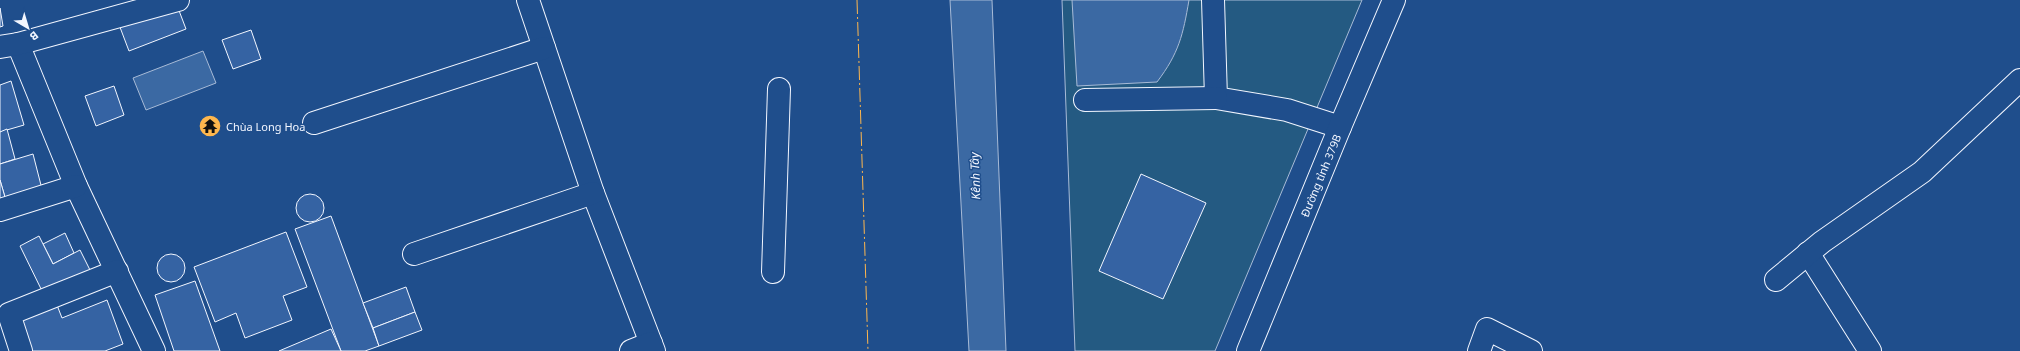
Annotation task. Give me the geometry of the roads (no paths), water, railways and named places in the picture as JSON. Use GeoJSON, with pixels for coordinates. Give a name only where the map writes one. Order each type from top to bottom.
{"type":"FeatureCollection","features":[{"type":"Feature","properties":{"kind":"street"},"geometry":{"type":"LineString","coordinates":[[154,351],[9,46],[178,0]]}},
{"type":"Feature","properties":{"kind":"street"},"geometry":{"type":"LineString","coordinates":[[528,0],[593,193],[652,347],[631,351]]}},
{"type":"Feature","properties":{"kind":"street"},"geometry":{"type":"LineString","coordinates":[[1213,0],[1216,98]]}},
{"type":"Feature","properties":{"kind":"street","name":"Đường tỉnh 379B"},"geometry":{"type":"LineString","coordinates":[[1248,351],[1340,126],[1394,0]]}},
{"type":"Feature","properties":{"kind":"street"},"geometry":{"type":"LineString","coordinates":[[314,123],[544,48]]}},
{"type":"Feature","properties":{"kind":"street"},"geometry":{"type":"LineString","coordinates":[[1776,280],[1808,253],[1922,172],[2020,80]]}},
{"type":"Feature","properties":{"kind":"street"},"geometry":{"type":"LineString","coordinates":[[773,272],[779,89]]}},
{"type":"Feature","properties":{"kind":"street"},"geometry":{"type":"LineString","coordinates":[[1085,100],[1216,98],[1287,110],[1340,126]]}},
{"type":"Feature","properties":{"kind":"street"},"geometry":{"type":"LineString","coordinates":[[0,210],[76,186]]}},
{"type":"Feature","properties":{"kind":"street"},"geometry":{"type":"LineString","coordinates":[[414,254],[593,193]]}},
{"type":"Feature","properties":{"kind":"street"},"geometry":{"type":"LineString","coordinates":[[1808,253],[1870,351]]}},
{"type":"Feature","properties":{"kind":"street"},"geometry":{"type":"LineString","coordinates":[[21,351],[9,314],[117,271]]}},
{"type":"Feature","properties":{"kind":"street"},"geometry":{"type":"LineString","coordinates":[[1479,351],[1487,329],[1531,351]]}},
{"type":"Feature","properties":{"kind":"water","name":"Kênh Tây"},"geometry":{"type":"Polygon","coordinates":[[[950,0],[992,0],[1006,351],[969,351],[950,0]]]}},
{"type":"Feature","properties":{"kind":"water"},"geometry":{"type":"Polygon","coordinates":[[[1072,0],[1189,0],[1185,24],[1179,43],[1170,62],[1157,82],[1077,86],[1072,0]]]}},
{"type":"Feature","properties":{"kind":"water"},"geometry":{"type":"Polygon","coordinates":[[[203,51],[216,83],[146,110],[133,78],[203,51]]]}},
{"type":"Feature","properties":{"kind":"place","name":"Chùa Long Hoa"},"geometry":{"type":"Point","coordinates":[210,126]}}]}
